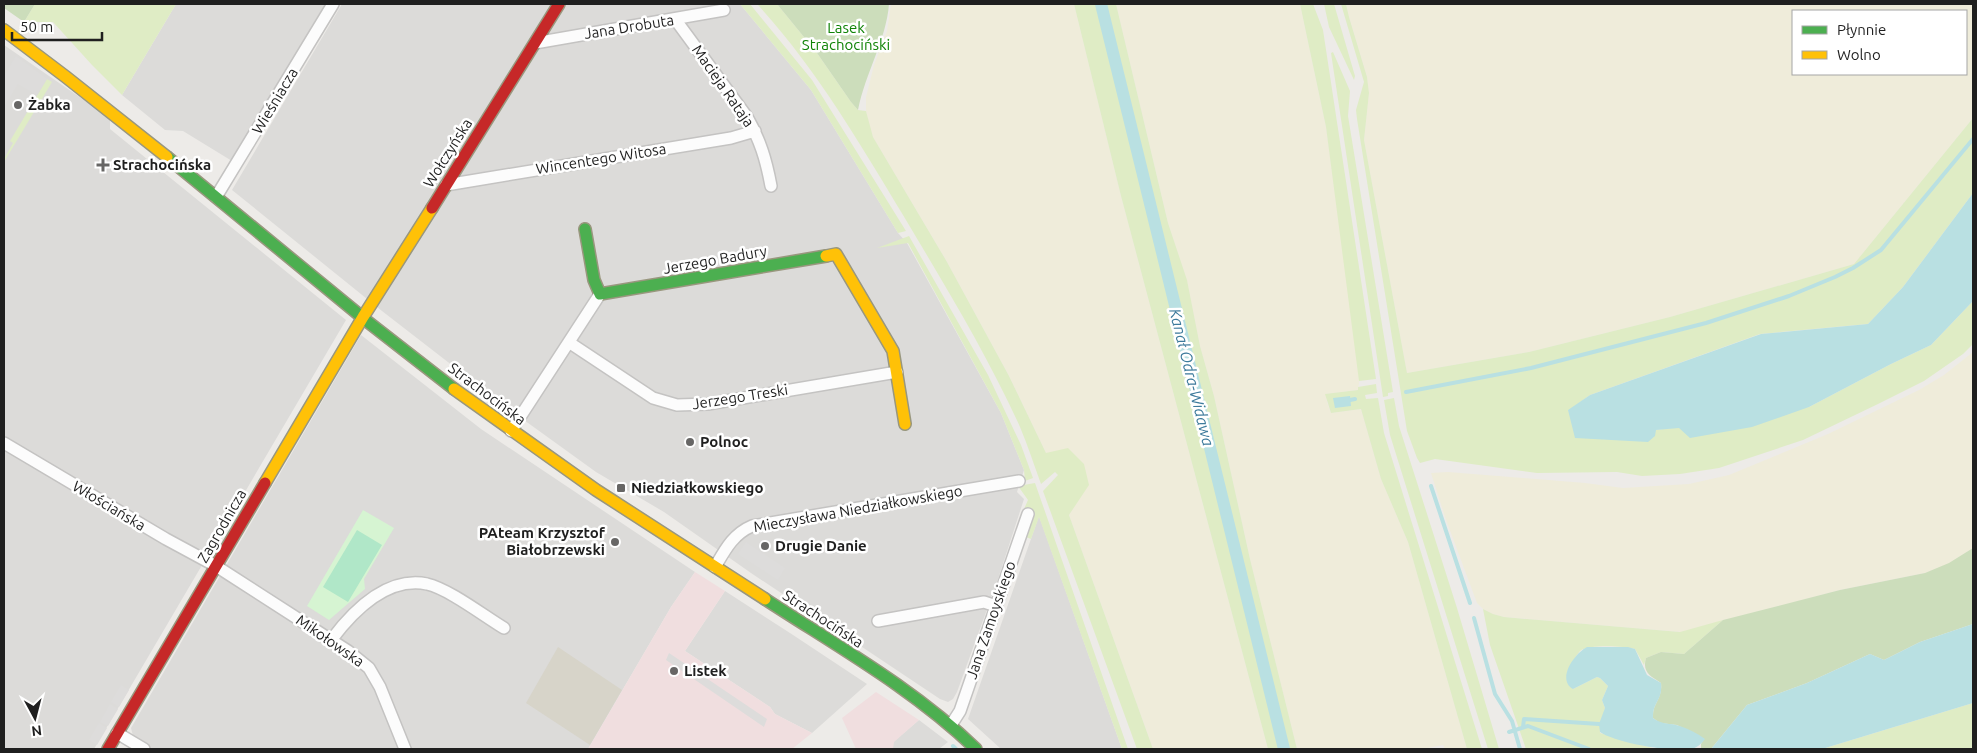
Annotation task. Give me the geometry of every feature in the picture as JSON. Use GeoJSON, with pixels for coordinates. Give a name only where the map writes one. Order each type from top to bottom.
{"type":"FeatureCollection","features":[{"type":"Feature","properties":{"kind":"street","name":"Wieśniacza"},"geometry":{"type":"LineString","coordinates":[[216,197],[333,4]]}},
{"type":"Feature","properties":{"kind":"street","name":"Wołczyńska"},"geometry":{"type":"LineString","coordinates":[[363,317],[559,4]]}},
{"type":"Feature","properties":{"kind":"street","name":"Jana Drobuta"},"geometry":{"type":"LineString","coordinates":[[534,43],[724,10]]}},
{"type":"Feature","properties":{"kind":"street","name":"Macieja Rataja"},"geometry":{"type":"LineString","coordinates":[[675,20],[747,116],[766,156],[771,186]]}},
{"type":"Feature","properties":{"kind":"street","name":"Strachocińska"},"geometry":{"type":"LineString","coordinates":[[4,30],[94,98],[363,317],[511,431],[934,710],[976,749]]}},
{"type":"Feature","properties":{"kind":"street","name":"Wincentego Witosa"},"geometry":{"type":"LineString","coordinates":[[446,185],[731,138],[755,131]]}},
{"type":"Feature","properties":{"kind":"street"},"geometry":{"type":"LineString","coordinates":[[511,431],[570,343],[600,294],[594,280],[585,228]]}},
{"type":"Feature","properties":{"kind":"street","name":"Jerzego Badury"},"geometry":{"type":"LineString","coordinates":[[600,294],[836,254],[893,351],[897,372]]}},
{"type":"Feature","properties":{"kind":"street","name":"Zagrodnicza"},"geometry":{"type":"LineString","coordinates":[[108,749],[363,317]]}},
{"type":"Feature","properties":{"kind":"street","name":"Jerzego Treski"},"geometry":{"type":"LineString","coordinates":[[570,343],[653,398],[677,405],[708,404],[897,372]]}},
{"type":"Feature","properties":{"kind":"street"},"geometry":{"type":"LineString","coordinates":[[897,372],[904,424]]}},
{"type":"Feature","properties":{"kind":"street","name":"Włościańska"},"geometry":{"type":"LineString","coordinates":[[4,443],[166,539],[216,566]]}},
{"type":"Feature","properties":{"kind":"street","name":"Mieczysława Niedziałkowskiego"},"geometry":{"type":"LineString","coordinates":[[715,567],[733,538],[742,530],[752,526],[1019,481]]}},
{"type":"Feature","properties":{"kind":"street","name":"Jana Zamoyskiego"},"geometry":{"type":"LineString","coordinates":[[951,725],[960,711],[1028,514]]}},
{"type":"Feature","properties":{"kind":"street","name":"Mikołowska"},"geometry":{"type":"LineString","coordinates":[[216,566],[332,638],[369,668],[380,687],[405,749]]}},
{"type":"Feature","properties":{"kind":"street"},"geometry":{"type":"LineString","coordinates":[[332,638],[342,625],[377,594],[393,586],[411,583],[428,584],[446,592],[504,628]]}},
{"type":"Feature","properties":{"kind":"street"},"geometry":{"type":"LineString","coordinates":[[878,621],[984,602],[996,606]]}},
{"type":"Feature","properties":{"kind":"street"},"geometry":{"type":"LineString","coordinates":[[117,733],[144,749]]}},
{"type":"Feature","properties":{"kind":"shaded area"},"geometry":{"type":"Polygon","coordinates":[[[176,4],[325,4],[232,161],[183,131],[165,130],[122,95],[176,4]]]}},
{"type":"Feature","properties":{"kind":"shaded area"},"geometry":{"type":"Polygon","coordinates":[[[342,4],[740,4],[811,90],[898,233],[907,243],[1001,413],[1024,470],[1017,492],[1024,499],[997,582],[953,699],[948,702],[940,699],[751,573],[664,512],[596,472],[506,407],[382,311],[232,190],[342,4]]]}},
{"type":"Feature","properties":{"kind":"shaded area"},"geometry":{"type":"Polygon","coordinates":[[[891,4],[1074,4],[1121,196],[1268,749],[1153,749],[1069,515],[1078,500],[1046,453],[1009,376],[947,262],[873,137],[866,111],[866,97],[874,65],[887,31],[891,4]]]}},
{"type":"Feature","properties":{"kind":"shaded area"},"geometry":{"type":"Polygon","coordinates":[[[1116,4],[1300,4],[1326,127],[1360,376],[1358,390],[1326,394],[1327,402],[1331,413],[1361,409],[1381,479],[1408,542],[1467,749],[1445,749],[1443,745],[1422,749],[1297,749],[1250,559],[1214,396],[1200,346],[1187,281],[1168,223],[1116,4]]]}},
{"type":"Feature","properties":{"kind":"shaded area"},"geometry":{"type":"Polygon","coordinates":[[[1346,4],[1973,4],[1973,118],[1854,264],[1670,317],[1529,352],[1407,373],[1364,140],[1369,93],[1367,77],[1346,4]]]}},
{"type":"Feature","properties":{"kind":"shaded area"},"geometry":{"type":"Polygon","coordinates":[[[4,45],[110,118],[110,129],[346,320],[94,749],[4,749],[4,45]]]}},
{"type":"Feature","properties":{"kind":"shaded area"},"geometry":{"type":"Polygon","coordinates":[[[16,56],[47,79],[37,95],[18,84],[4,107],[4,76],[16,56]]]}},
{"type":"Feature","properties":{"kind":"shaded area"},"geometry":{"type":"Polygon","coordinates":[[[361,335],[481,429],[695,572],[671,607],[588,749],[153,749],[133,736],[131,728],[361,335]]]}},
{"type":"Feature","properties":{"kind":"shaded area"},"geometry":{"type":"Polygon","coordinates":[[[1973,352],[1973,548],[1949,564],[1925,573],[1840,590],[1681,632],[1504,617],[1483,609],[1477,603],[1431,473],[1448,472],[1585,483],[1623,488],[1689,484],[1729,475],[1828,434],[1919,390],[1944,375],[1973,352]]]}},
{"type":"Feature","properties":{"kind":"shaded area"},"geometry":{"type":"Polygon","coordinates":[[[1039,516],[1122,749],[1001,749],[968,719],[1039,516]]]}},
{"type":"Feature","properties":{"kind":"shaded area"},"geometry":{"type":"Polygon","coordinates":[[[746,542],[785,568],[778,580],[738,554],[746,542]]]}},
{"type":"Feature","properties":{"kind":"shaded area","name":"Listek"},"geometry":{"type":"Polygon","coordinates":[[[695,572],[725,591],[685,651],[770,707],[775,714],[812,733],[792,749],[588,749],[671,607],[695,572]]]}},
{"type":"Feature","properties":{"kind":"shaded area"},"geometry":{"type":"Polygon","coordinates":[[[725,591],[867,684],[812,733],[775,714],[770,707],[685,651],[725,591]]]}},
{"type":"Feature","properties":{"kind":"shaded area"},"geometry":{"type":"Polygon","coordinates":[[[558,647],[622,690],[590,745],[526,703],[558,647]]]}},
{"type":"Feature","properties":{"kind":"shaded area"},"geometry":{"type":"Polygon","coordinates":[[[669,653],[767,719],[764,727],[666,660],[669,653]]]}},
{"type":"Feature","properties":{"kind":"shaded area"},"geometry":{"type":"Polygon","coordinates":[[[121,685],[129,690],[119,707],[111,702],[121,685]]]}},
{"type":"Feature","properties":{"kind":"shaded area"},"geometry":{"type":"Polygon","coordinates":[[[876,692],[919,720],[894,742],[893,749],[856,749],[842,718],[876,692]]]}},
{"type":"Feature","properties":{"kind":"shaded area"},"geometry":{"type":"Polygon","coordinates":[[[110,704],[118,709],[108,726],[100,722],[110,704]]]}},
{"type":"Feature","properties":{"kind":"shaded area"},"geometry":{"type":"Polygon","coordinates":[[[919,720],[948,742],[939,749],[893,749],[893,742],[919,720]]]}},
{"type":"Feature","properties":{"kind":"shaded area"},"geometry":{"type":"Polygon","coordinates":[[[99,723],[107,728],[97,745],[89,740],[99,723]]]}},
{"type":"Feature","properties":{"kind":"green space"},"geometry":{"type":"Polygon","coordinates":[[[4,4],[35,4],[24,22],[4,8],[4,4]]]}},
{"type":"Feature","properties":{"kind":"green space"},"geometry":{"type":"Polygon","coordinates":[[[35,4],[176,4],[122,95],[53,22],[24,22],[35,4]]]}},
{"type":"Feature","properties":{"kind":"green space"},"geometry":{"type":"Polygon","coordinates":[[[740,4],[750,4],[812,80],[906,231],[898,233],[811,90],[740,4]]]}},
{"type":"Feature","properties":{"kind":"green space"},"geometry":{"type":"Polygon","coordinates":[[[757,4],[777,4],[817,53],[851,102],[858,110],[866,111],[873,137],[947,262],[1009,376],[1046,453],[1068,448],[1084,464],[1089,485],[1069,515],[1153,749],[1137,749],[1043,491],[1058,475],[1055,472],[1041,484],[1023,434],[1007,400],[934,267],[870,160],[817,79],[757,4]]]}},
{"type":"Feature","properties":{"kind":"green space","name":"Lasek Strachociński"},"geometry":{"type":"Polygon","coordinates":[[[777,4],[889,4],[884,31],[865,83],[858,110],[817,53],[777,4]]]}},
{"type":"Feature","properties":{"kind":"green space"},"geometry":{"type":"Polygon","coordinates":[[[1074,4],[1116,4],[1168,223],[1187,280],[1200,346],[1214,396],[1250,559],[1297,749],[1268,749],[1121,196],[1074,4]]]}},
{"type":"Feature","properties":{"kind":"green space"},"geometry":{"type":"Polygon","coordinates":[[[1300,4],[1313,4],[1323,30],[1376,379],[1359,381],[1326,127],[1300,4]]]}},
{"type":"Feature","properties":{"kind":"green space"},"geometry":{"type":"Polygon","coordinates":[[[1324,4],[1334,4],[1355,76],[1354,80],[1329,27],[1324,4]]]}},
{"type":"Feature","properties":{"kind":"green space"},"geometry":{"type":"Polygon","coordinates":[[[1341,4],[1346,4],[1367,77],[1369,93],[1364,140],[1407,373],[1529,352],[1670,317],[1854,264],[1973,118],[1973,193],[1903,287],[1868,324],[1760,334],[1590,395],[1568,411],[1656,430],[1809,407],[1931,345],[1973,301],[1973,344],[1963,354],[1924,381],[1878,404],[1803,440],[1719,468],[1680,474],[1642,476],[1617,472],[1537,473],[1435,459],[1420,463],[1407,431],[1357,119],[1356,110],[1364,82],[1341,4]]]}},
{"type":"Feature","properties":{"kind":"green space"},"geometry":{"type":"Polygon","coordinates":[[[1333,52],[1350,91],[1348,116],[1393,392],[1383,397],[1331,53],[1333,52]]]}},
{"type":"Feature","properties":{"kind":"green space"},"geometry":{"type":"Polygon","coordinates":[[[47,79],[52,82],[4,162],[13,143],[10,141],[47,79]]]}},
{"type":"Feature","properties":{"kind":"green space"},"geometry":{"type":"Polygon","coordinates":[[[909,236],[988,375],[1021,445],[1033,478],[1025,481],[1024,470],[1001,413],[908,243],[877,248],[909,236]]]}},
{"type":"Feature","properties":{"kind":"green space"},"geometry":{"type":"Polygon","coordinates":[[[1376,384],[1377,393],[1365,395],[1366,399],[1378,398],[1384,433],[1482,749],[1467,749],[1408,542],[1381,479],[1361,409],[1331,413],[1325,394],[1358,390],[1358,387],[1376,384]]]}},
{"type":"Feature","properties":{"kind":"green space"},"geometry":{"type":"Polygon","coordinates":[[[1394,398],[1399,426],[1457,608],[1499,749],[1488,749],[1390,435],[1384,400],[1394,398]]]}},
{"type":"Feature","properties":{"kind":"green space"},"geometry":{"type":"Polygon","coordinates":[[[1035,483],[1128,749],[1122,749],[1039,517],[1031,539],[1026,537],[1034,513],[1024,509],[1028,500],[1018,486],[1035,483]]]}},
{"type":"Feature","properties":{"kind":"green space"},"geometry":{"type":"Polygon","coordinates":[[[363,510],[394,528],[364,579],[365,589],[329,620],[307,606],[363,510]]]}},
{"type":"Feature","properties":{"kind":"green space"},"geometry":{"type":"Polygon","coordinates":[[[357,530],[382,545],[348,602],[323,587],[357,530]]]}},
{"type":"Feature","properties":{"kind":"green space"},"geometry":{"type":"Polygon","coordinates":[[[1973,548],[1973,624],[1920,642],[1884,660],[1870,654],[1807,683],[1747,705],[1711,749],[1701,749],[1704,739],[1677,725],[1660,723],[1653,718],[1661,683],[1650,676],[1646,670],[1646,658],[1661,652],[1684,654],[1723,620],[1840,590],[1925,573],[1949,563],[1973,548]]]}},
{"type":"Feature","properties":{"kind":"green space"},"geometry":{"type":"Polygon","coordinates":[[[1483,609],[1504,617],[1680,632],[1723,620],[1684,654],[1661,652],[1646,658],[1644,665],[1635,649],[1615,646],[1591,647],[1580,651],[1567,672],[1573,689],[1597,677],[1608,686],[1602,700],[1605,708],[1600,733],[1656,749],[1526,749],[1490,645],[1483,609]]]}},
{"type":"Feature","properties":{"kind":"green space"},"geometry":{"type":"Polygon","coordinates":[[[1973,703],[1973,749],[1822,749],[1973,703]]]}},
{"type":"Feature","properties":{"kind":"water"},"geometry":{"type":"Polygon","coordinates":[[[1973,193],[1973,301],[1931,345],[1809,407],[1752,427],[1690,438],[1679,428],[1656,430],[1655,436],[1648,442],[1575,438],[1568,410],[1590,395],[1761,334],[1868,324],[1903,287],[1973,193]]]}},
{"type":"Feature","properties":{"kind":"water"},"geometry":{"type":"Polygon","coordinates":[[[1350,396],[1351,406],[1335,408],[1333,398],[1350,396]]]}},
{"type":"Feature","properties":{"kind":"water"},"geometry":{"type":"Polygon","coordinates":[[[1973,624],[1973,703],[1822,749],[1711,749],[1747,705],[1807,683],[1870,654],[1884,660],[1920,642],[1973,624]]]}},
{"type":"Feature","properties":{"kind":"water"},"geometry":{"type":"Polygon","coordinates":[[[1587,647],[1628,647],[1635,649],[1647,675],[1661,683],[1653,718],[1695,732],[1705,739],[1692,749],[1672,750],[1619,740],[1600,732],[1599,724],[1605,708],[1602,700],[1608,686],[1597,677],[1573,689],[1568,685],[1566,679],[1569,666],[1577,655],[1587,647]]]}},
{"type":"Feature","properties":{"kind":"waterway","name":"Kanał Odra-Widawa"},"geometry":{"type":"LineString","coordinates":[[1101,4],[1284,749]]}},
{"type":"Feature","properties":{"kind":"waterway"},"geometry":{"type":"LineString","coordinates":[[1406,392],[1531,368],[1706,323],[1789,296],[1835,277],[1881,250],[1973,139]]}},
{"type":"Feature","properties":{"kind":"waterway"},"geometry":{"type":"LineString","coordinates":[[1350,400],[1355,399]]}},
{"type":"Feature","properties":{"kind":"waterway"},"geometry":{"type":"LineString","coordinates":[[1431,486],[1470,603]]}},
{"type":"Feature","properties":{"kind":"waterway"},"geometry":{"type":"LineString","coordinates":[[1474,618],[1495,694],[1512,721],[1520,749]]}},
{"type":"Feature","properties":{"kind":"waterway"},"geometry":{"type":"LineString","coordinates":[[1523,727],[1524,719],[1599,724]]}},
{"type":"Feature","properties":{"kind":"waterway"},"geometry":{"type":"LineString","coordinates":[[1509,732],[1528,726],[1589,749]]}},
{"type":"Feature","properties":{"kind":"waterway"},"geometry":{"type":"LineString","coordinates":[[953,746],[956,749]]}},
{"type":"Feature","properties":{"kind":"traffic: fast"},"geometry":{"type":"LineString","coordinates":[[167,157],[368,322],[454,389]]}},
{"type":"Feature","properties":{"kind":"traffic: fast"},"geometry":{"type":"LineString","coordinates":[[585,229],[594,280],[600,294],[826,256]]}},
{"type":"Feature","properties":{"kind":"traffic: fast"},"geometry":{"type":"LineString","coordinates":[[765,599],[901,688],[952,727],[976,749]]}},
{"type":"Feature","properties":{"kind":"traffic: slow"},"geometry":{"type":"LineString","coordinates":[[4,30],[167,157]]}},
{"type":"Feature","properties":{"kind":"traffic: slow"},"geometry":{"type":"LineString","coordinates":[[265,483],[363,317],[432,208]]}},
{"type":"Feature","properties":{"kind":"traffic: slow"},"geometry":{"type":"LineString","coordinates":[[826,256],[836,254],[893,351],[905,424]]}},
{"type":"Feature","properties":{"kind":"traffic: slow"},"geometry":{"type":"LineString","coordinates":[[454,389],[596,490],[765,599]]}},
{"type":"Feature","properties":{"kind":"traffic: jam"},"geometry":{"type":"LineString","coordinates":[[432,208],[559,4]]}},
{"type":"Feature","properties":{"kind":"traffic: jam"},"geometry":{"type":"LineString","coordinates":[[108,749],[265,483]]}},
{"type":"Feature","properties":{"kind":"place","name":"Żabka"},"geometry":{"type":"Point","coordinates":[18,105]}},
{"type":"Feature","properties":{"kind":"place","name":"Strachocińska"},"geometry":{"type":"Point","coordinates":[103,165]}},
{"type":"Feature","properties":{"kind":"place","name":"Polnoc"},"geometry":{"type":"Point","coordinates":[690,442]}},
{"type":"Feature","properties":{"kind":"place","name":"Niedziałkowskiego"},"geometry":{"type":"Point","coordinates":[621,488]}},
{"type":"Feature","properties":{"kind":"place","name":"PAteam Krzysztof Białobrzewski"},"geometry":{"type":"Point","coordinates":[615,542]}},
{"type":"Feature","properties":{"kind":"place","name":"Drugie Danie"},"geometry":{"type":"Point","coordinates":[765,546]}},
{"type":"Feature","properties":{"kind":"place","name":"Listek"},"geometry":{"type":"Point","coordinates":[674,671]}}]}
